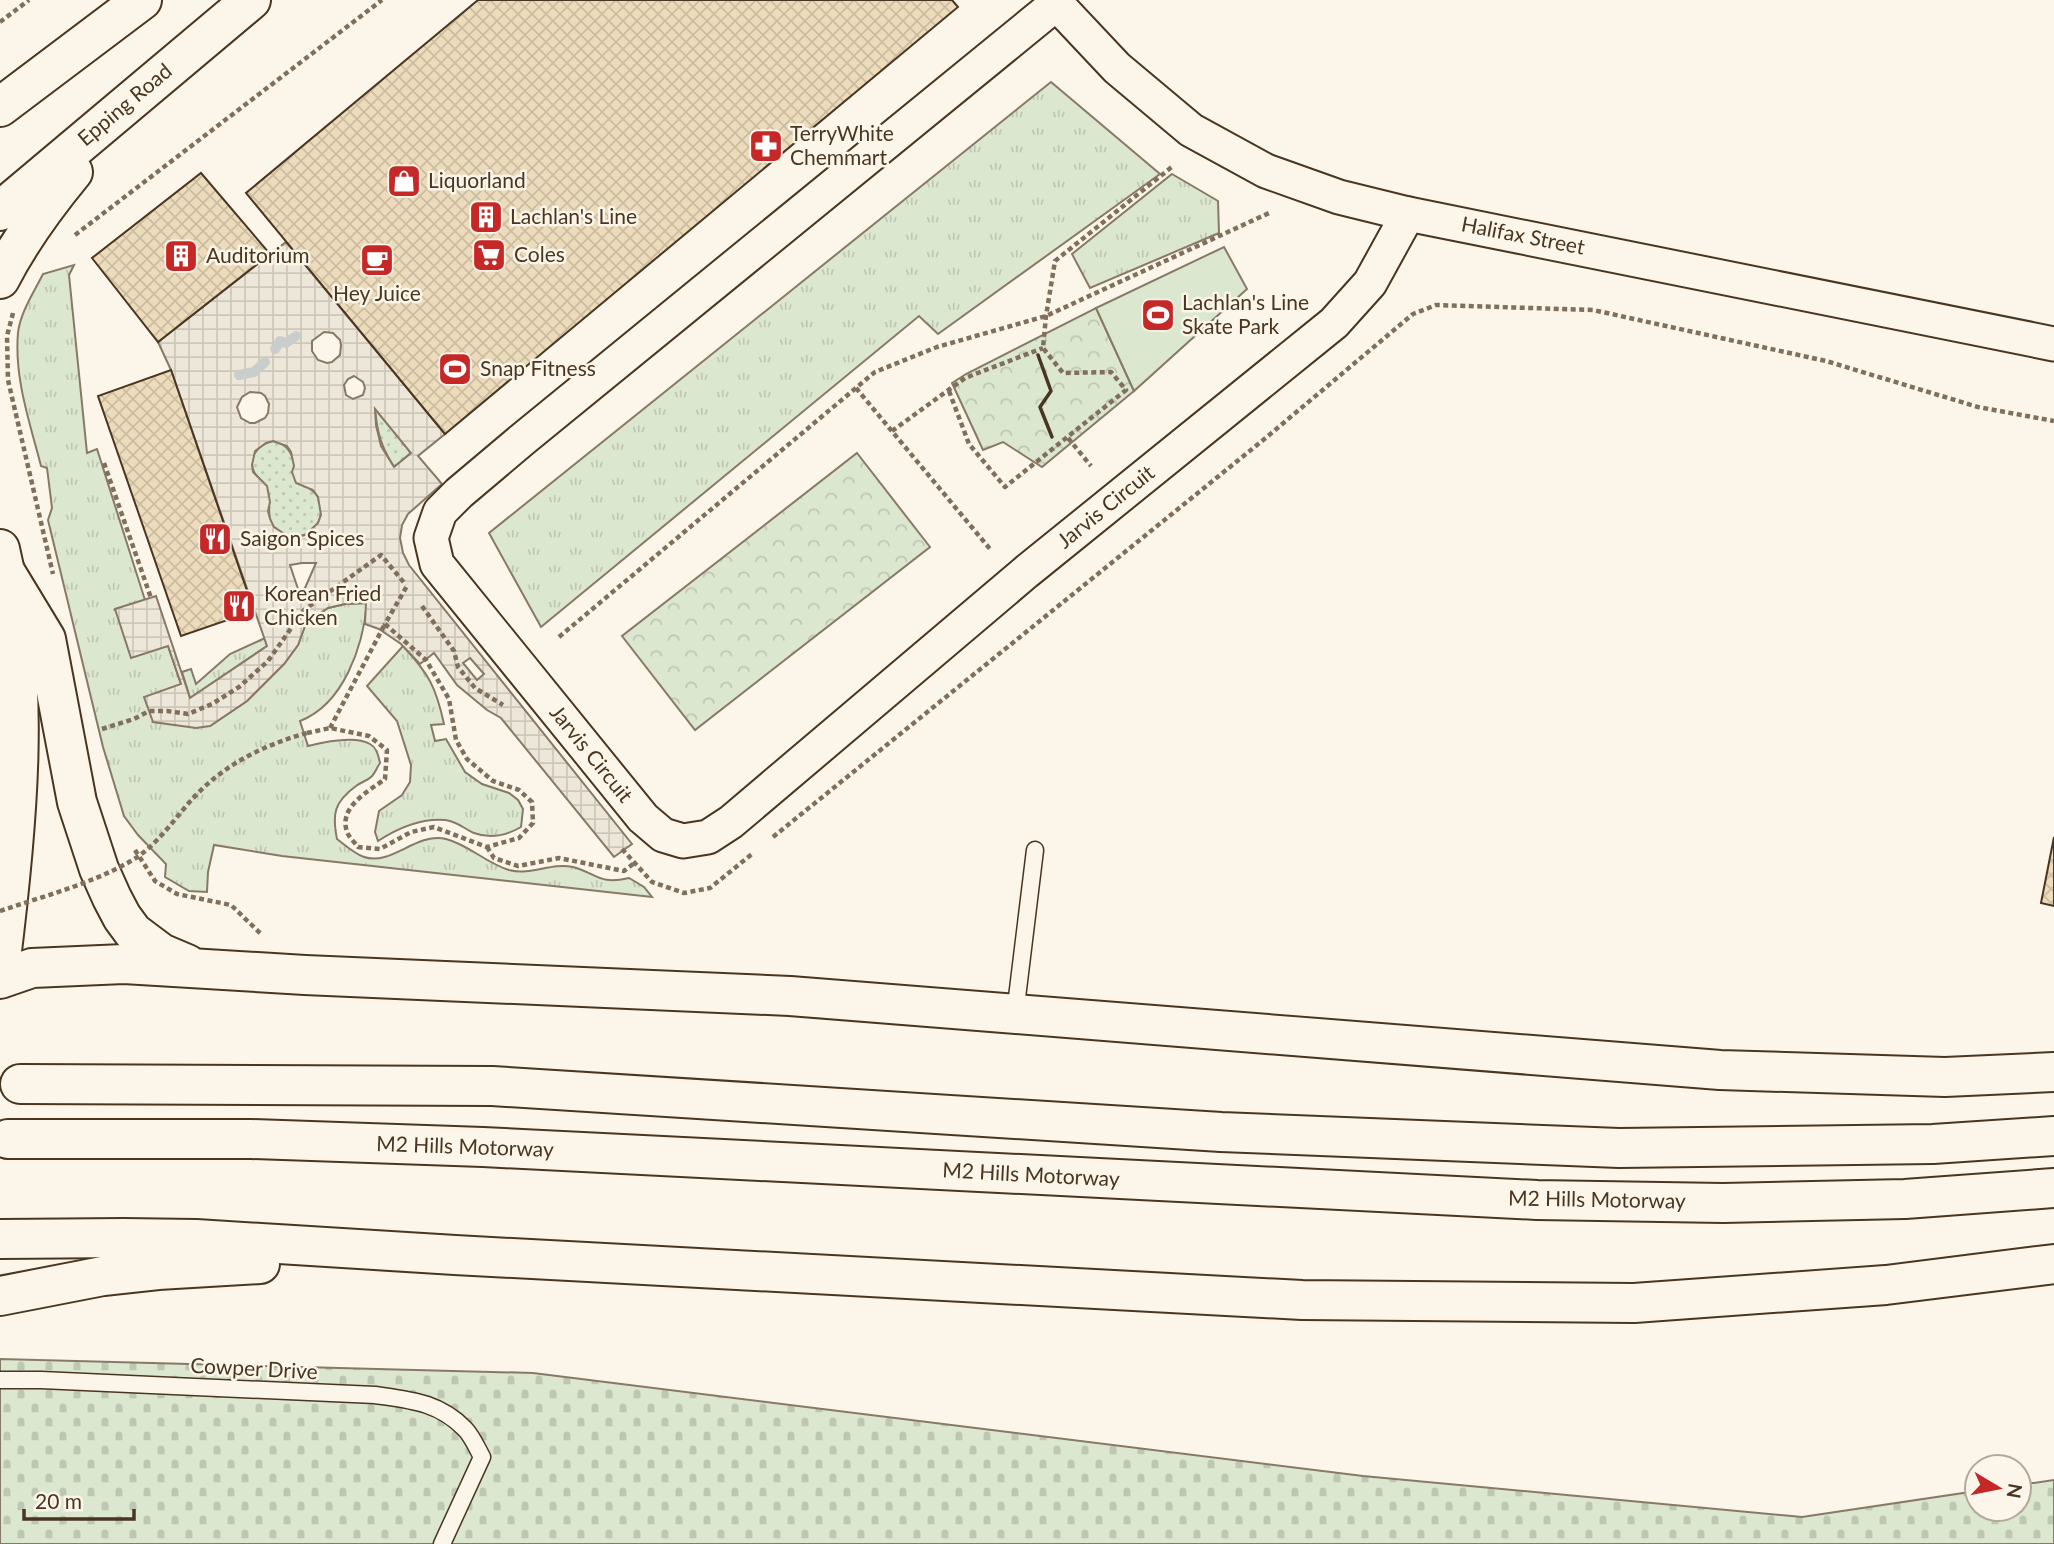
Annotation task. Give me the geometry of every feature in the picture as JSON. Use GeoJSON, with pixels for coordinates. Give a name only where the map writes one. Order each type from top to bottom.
{"type":"FeatureCollection","features":[{"type":"Feature","properties":{"kind":"main road"},"geometry":{"type":"LineString","coordinates":[[0,107],[142,0]]}},
{"type":"Feature","properties":{"kind":"main road","name":"Epping Road"},"geometry":{"type":"LineString","coordinates":[[0,211],[251,0]]}},
{"type":"Feature","properties":{"kind":"main road"},"geometry":{"type":"LineString","coordinates":[[9,291],[14,252],[41,212],[75,171],[93,133]]}},
{"type":"Feature","properties":{"kind":"main road"},"geometry":{"type":"LineString","coordinates":[[0,967],[15,825],[18,745],[14,638],[3,561]]}},
{"type":"Feature","properties":{"kind":"main road"},"geometry":{"type":"LineString","coordinates":[[3,561],[46,639],[72,785],[90,845],[111,898],[133,932],[161,953],[202,970]]}},
{"type":"Feature","properties":{"kind":"main road"},"geometry":{"type":"LineString","coordinates":[[0,979],[32,968],[124,964],[305,975],[790,996],[1720,1070],[1945,1077],[2054,1072]]}},
{"type":"Feature","properties":{"kind":"main road"},"geometry":{"type":"LineString","coordinates":[[20,1084],[492,1086],[1221,1132],[1619,1148],[1933,1144],[2054,1136]]}},
{"type":"Feature","properties":{"kind":"main road","name":"M2 Hills Motorway"},"geometry":{"type":"LineString","coordinates":[[8,1139],[251,1139],[484,1147],[1537,1200],[1723,1203],[1905,1199],[2054,1188]]}},
{"type":"Feature","properties":{"kind":"main road"},"geometry":{"type":"LineString","coordinates":[[0,1240],[196,1239],[1302,1300],[1634,1303],[1886,1285],[2054,1264]]}},
{"type":"Feature","properties":{"kind":"main road"},"geometry":{"type":"LineString","coordinates":[[0,1296],[103,1276],[158,1270],[454,1255]]}},
{"type":"Feature","properties":{"kind":"street","name":"Jarvis Circuit"},"geometry":{"type":"LineString","coordinates":[[1054,2],[512,448],[458,493],[440,512],[431,538],[437,564],[643,818],[663,835],[683,841],[708,837],[731,822],[1026,572],[1334,323],[1370,284],[1408,214]]}},
{"type":"Feature","properties":{"kind":"street","name":"Halifax Street"},"geometry":{"type":"LineString","coordinates":[[1054,2],[1117,68],[1191,130],[1266,171],[1339,197],[1408,214],[2054,344]]}},
{"type":"Feature","properties":{"kind":"lane"},"geometry":{"type":"LineString","coordinates":[[1015,1014],[1035,850]]}},
{"type":"Feature","properties":{"kind":"lane","name":"Cowper Drive"},"geometry":{"type":"LineString","coordinates":[[0,1380],[375,1395],[422,1402],[449,1416],[467,1430],[482,1457],[442,1544]]}},
{"type":"Feature","properties":{"kind":"path"},"geometry":{"type":"LineString","coordinates":[[0,22],[29,0]]}},
{"type":"Feature","properties":{"kind":"path"},"geometry":{"type":"LineString","coordinates":[[64,243],[382,0]]}},
{"type":"Feature","properties":{"kind":"path"},"geometry":{"type":"LineString","coordinates":[[949,391],[969,444],[1005,487],[1126,390],[1111,373],[1063,373],[1043,348],[1055,261],[1174,166]]}},
{"type":"Feature","properties":{"kind":"path"},"geometry":{"type":"LineString","coordinates":[[559,637],[875,372],[937,347],[1046,316],[1269,213]]}},
{"type":"Feature","properties":{"kind":"path"},"geometry":{"type":"LineString","coordinates":[[7,336],[13,313],[9,291]]}},
{"type":"Feature","properties":{"kind":"path"},"geometry":{"type":"LineString","coordinates":[[764,845],[1413,314],[1436,305],[1593,310],[1826,361],[1978,407],[2054,421]]}},
{"type":"Feature","properties":{"kind":"path"},"geometry":{"type":"LineString","coordinates":[[892,431],[965,378],[1043,348]]}},
{"type":"Feature","properties":{"kind":"path"},"geometry":{"type":"LineString","coordinates":[[856,388],[990,549]]}},
{"type":"Feature","properties":{"kind":"path"},"geometry":{"type":"LineString","coordinates":[[1068,438],[1091,466]]}},
{"type":"Feature","properties":{"kind":"path"},"geometry":{"type":"LineString","coordinates":[[104,463],[151,598]]}},
{"type":"Feature","properties":{"kind":"path"},"geometry":{"type":"LineString","coordinates":[[91,732],[135,719],[149,711],[188,715],[212,704],[239,687],[268,661],[304,610],[381,555],[454,651],[458,667],[475,688],[505,706]]}},
{"type":"Feature","properties":{"kind":"path"},"geometry":{"type":"LineString","coordinates":[[330,728],[407,586]]}},
{"type":"Feature","properties":{"kind":"path"},"geometry":{"type":"LineString","coordinates":[[0,911],[82,883],[132,860],[159,839],[199,792],[247,755],[278,741],[330,728],[369,736],[387,750],[385,779],[353,803],[346,819],[347,833],[358,847],[380,849],[411,832],[434,827],[487,847],[519,838],[533,823],[532,802],[519,790],[493,781],[467,760],[456,740],[449,699],[426,660],[385,624]]}},
{"type":"Feature","properties":{"kind":"path"},"geometry":{"type":"LineString","coordinates":[[614,840],[652,882],[684,893],[710,888],[753,853]]}},
{"type":"Feature","properties":{"kind":"path"},"geometry":{"type":"LineString","coordinates":[[487,847],[494,858],[518,866],[559,858],[624,871],[633,864]]}},
{"type":"Feature","properties":{"kind":"path"},"geometry":{"type":"LineString","coordinates":[[155,881],[177,894],[231,905],[305,975]]}},
{"type":"Feature","properties":{"kind":"green space"},"geometry":{"type":"Polygon","coordinates":[[[1051,82],[1160,174],[938,334],[919,316],[541,627],[489,533],[1051,82]]]}},
{"type":"Feature","properties":{"kind":"green space"},"geometry":{"type":"Polygon","coordinates":[[[1172,174],[1218,201],[1219,233],[1090,288],[1072,254],[1172,174]]]}},
{"type":"Feature","properties":{"kind":"green space","name":"Lachlan's Line Skate Park"},"geometry":{"type":"Polygon","coordinates":[[[1224,247],[1247,289],[1134,391],[1096,308],[1224,247]]]}},
{"type":"Feature","properties":{"kind":"green space"},"geometry":{"type":"Polygon","coordinates":[[[74,265],[69,275],[87,453],[97,449],[145,600],[115,610],[168,646],[181,684],[153,722],[210,726],[247,701],[284,664],[298,645],[305,626],[314,617],[328,608],[367,603],[356,655],[339,688],[315,713],[300,721],[308,746],[339,740],[356,740],[370,744],[378,755],[380,763],[372,776],[349,792],[336,809],[337,839],[361,856],[374,859],[424,840],[446,839],[509,870],[573,867],[605,879],[629,878],[644,887],[652,897],[282,856],[214,845],[207,892],[189,891],[165,877],[166,864],[124,816],[103,747],[48,520],[52,508],[47,468],[41,466],[18,367],[19,325],[43,274],[74,265]]]}},
{"type":"Feature","properties":{"kind":"green space"},"geometry":{"type":"Polygon","coordinates":[[[1096,308],[1134,391],[1042,467],[1003,442],[983,450],[952,383],[1096,308]]]}},
{"type":"Feature","properties":{"kind":"green space"},"geometry":{"type":"Polygon","coordinates":[[[375,408],[411,453],[394,467],[380,439],[375,408]]]}},
{"type":"Feature","properties":{"kind":"green space"},"geometry":{"type":"Polygon","coordinates":[[[273,441],[280,443],[290,452],[303,482],[320,502],[318,523],[304,535],[286,535],[273,526],[269,515],[267,489],[252,466],[256,452],[273,441]]]}},
{"type":"Feature","properties":{"kind":"green space"},"geometry":{"type":"Polygon","coordinates":[[[857,453],[930,547],[695,730],[622,636],[857,453]]]}},
{"type":"Feature","properties":{"kind":"green space"},"geometry":{"type":"Polygon","coordinates":[[[265,638],[267,646],[190,698],[182,672],[191,669],[196,684],[230,654],[265,638]]]}},
{"type":"Feature","properties":{"kind":"green space"},"geometry":{"type":"Polygon","coordinates":[[[403,646],[425,673],[438,700],[444,724],[431,725],[435,741],[446,739],[465,772],[482,784],[509,793],[518,800],[523,809],[521,827],[504,834],[486,836],[474,833],[457,823],[436,820],[401,828],[378,841],[375,832],[379,811],[402,795],[410,782],[411,765],[397,721],[367,686],[403,646]]]}},
{"type":"Feature","properties":{"kind":"green space"},"geometry":{"type":"Polygon","coordinates":[[[0,1359],[533,1373],[1363,1476],[1802,1517],[1963,1493],[1963,1523],[2033,1523],[2033,1483],[2054,1480],[2054,1544],[0,1544],[0,1359]]]}},
{"type":"Feature","properties":{"kind":"shaded area"},"geometry":{"type":"Polygon","coordinates":[[[286,242],[445,434],[418,456],[442,484],[408,514],[402,525],[400,538],[409,565],[632,844],[614,857],[501,718],[457,685],[434,653],[420,664],[401,644],[379,629],[365,624],[366,603],[328,608],[314,617],[305,626],[298,645],[284,664],[247,701],[210,726],[196,728],[153,722],[144,697],[181,684],[168,646],[131,658],[115,609],[156,596],[190,698],[267,646],[171,370],[158,342],[286,242]],[[324,332],[312,341],[312,351],[318,360],[332,362],[340,355],[340,340],[333,333],[324,332]],[[354,376],[344,385],[346,395],[353,399],[363,395],[363,382],[354,376]],[[250,392],[242,397],[237,407],[241,418],[255,423],[265,418],[269,404],[261,393],[250,392]],[[375,409],[376,425],[381,446],[394,467],[411,453],[375,409]],[[273,441],[255,451],[253,472],[267,486],[270,502],[268,511],[274,527],[288,536],[305,535],[318,523],[321,515],[318,497],[313,490],[296,483],[292,472],[294,466],[291,452],[287,446],[273,441]],[[316,563],[290,565],[299,592],[305,588],[316,563]],[[470,658],[463,663],[477,680],[484,674],[470,658]]]}},
{"type":"Feature","properties":{"kind":"building","name":"Lachlan's Line"},"geometry":{"type":"Polygon","coordinates":[[[478,0],[952,0],[958,7],[445,434],[246,193],[478,0]]]}},
{"type":"Feature","properties":{"kind":"building","name":"Auditorium"},"geometry":{"type":"Polygon","coordinates":[[[201,173],[270,254],[158,342],[92,258],[201,173]]]}},
{"type":"Feature","properties":{"kind":"building"},"geometry":{"type":"Polygon","coordinates":[[[171,370],[254,611],[181,636],[98,396],[171,370]]]}},
{"type":"Feature","properties":{"kind":"building"},"geometry":{"type":"Polygon","coordinates":[[[2054,837],[2054,906],[2041,903],[2054,837]]]}},
{"type":"Feature","properties":{"kind":"waterway"},"geometry":{"type":"LineString","coordinates":[[275,349],[280,341],[286,343],[296,336]]}},
{"type":"Feature","properties":{"kind":"waterway"},"geometry":{"type":"LineString","coordinates":[[239,375],[254,372],[265,362]]}},
{"type":"Feature","properties":{"kind":"wall"},"geometry":{"type":"LineString","coordinates":[[1038,355],[1051,391],[1040,407],[1052,437]]}},
{"type":"Feature","properties":{"kind":"place","name":"TerryWhite Chemmart"},"geometry":{"type":"Point","coordinates":[766,146]}},
{"type":"Feature","properties":{"kind":"place","name":"Liquorland"},"geometry":{"type":"Point","coordinates":[404,181]}},
{"type":"Feature","properties":{"kind":"place","name":"Lachlan's Line"},"geometry":{"type":"Point","coordinates":[486,217]}},
{"type":"Feature","properties":{"kind":"place","name":"Coles"},"geometry":{"type":"Point","coordinates":[489,255]}},
{"type":"Feature","properties":{"kind":"place","name":"Auditorium"},"geometry":{"type":"Point","coordinates":[181,256]}},
{"type":"Feature","properties":{"kind":"place","name":"Hey Juice"},"geometry":{"type":"Point","coordinates":[377,260]}},
{"type":"Feature","properties":{"kind":"place","name":"Lachlan's Line Skate Park"},"geometry":{"type":"Point","coordinates":[1158,315]}},
{"type":"Feature","properties":{"kind":"place","name":"Snap Fitness"},"geometry":{"type":"Point","coordinates":[455,369]}},
{"type":"Feature","properties":{"kind":"place","name":"Saigon Spices"},"geometry":{"type":"Point","coordinates":[215,539]}},
{"type":"Feature","properties":{"kind":"place","name":"Korean Fried Chicken"},"geometry":{"type":"Point","coordinates":[239,606]}}]}
